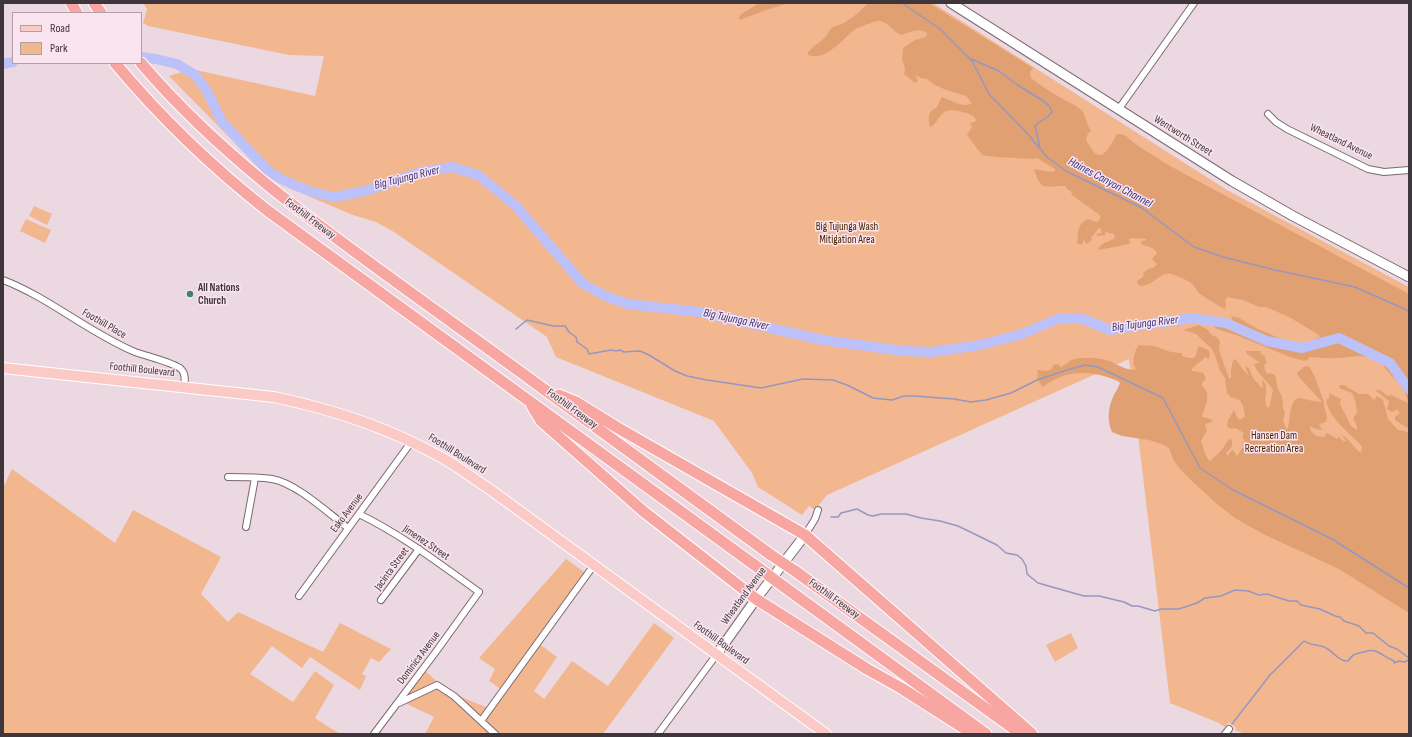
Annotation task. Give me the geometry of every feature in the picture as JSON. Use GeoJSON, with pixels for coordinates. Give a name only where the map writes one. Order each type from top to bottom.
{"type":"FeatureCollection","features":[{"type":"Feature","properties":{"kind":"highway","name":"Foothill Freeway"},"geometry":{"type":"LineString","coordinates":[[116,64],[159,113],[197,150],[248,195],[290,228],[986,734]]}},
{"type":"Feature","properties":{"kind":"highway","name":"Foothill Freeway"},"geometry":{"type":"LineString","coordinates":[[142,64],[184,110],[241,164],[336,239],[1021,734]]}},
{"type":"Feature","properties":{"kind":"highway"},"geometry":{"type":"LineString","coordinates":[[545,390],[576,402],[618,428],[805,535],[1032,734]]}},
{"type":"Feature","properties":{"kind":"highway"},"geometry":{"type":"LineString","coordinates":[[530,402],[541,421],[644,511],[756,599],[973,734]]}},
{"type":"Feature","properties":{"kind":"main road","name":"Wentworth Street"},"geometry":{"type":"LineString","coordinates":[[951,3],[1232,181],[1293,216],[1409,277]]}},
{"type":"Feature","properties":{"kind":"main road","name":"Foothill Boulevard"},"geometry":{"type":"LineString","coordinates":[[3,368],[274,396],[312,405],[358,419],[412,441],[438,455],[488,488],[826,734]]}},
{"type":"Feature","properties":{"kind":"main road","name":"Wheatland Avenue"},"geometry":{"type":"LineString","coordinates":[[717,654],[756,599],[805,535]]}},
{"type":"Feature","properties":{"kind":"street"},"geometry":{"type":"LineString","coordinates":[[1118,110],[1194,3]]}},
{"type":"Feature","properties":{"kind":"street","name":"Wheatland Avenue"},"geometry":{"type":"LineString","coordinates":[[1268,114],[1276,122],[1287,129],[1368,169],[1384,172],[1409,170]]}},
{"type":"Feature","properties":{"kind":"street","name":"Foothill Place"},"geometry":{"type":"LineString","coordinates":[[3,280],[29,291],[122,346],[178,367],[183,371],[185,376],[184,386]]}},
{"type":"Feature","properties":{"kind":"street","name":"Esko Avenue"},"geometry":{"type":"LineString","coordinates":[[299,596],[412,441]]}},
{"type":"Feature","properties":{"kind":"street"},"geometry":{"type":"LineString","coordinates":[[228,477],[279,481],[292,487],[348,528]]}},
{"type":"Feature","properties":{"kind":"street"},"geometry":{"type":"LineString","coordinates":[[246,527],[255,478]]}},
{"type":"Feature","properties":{"kind":"street","name":"Wheatland Avenue"},"geometry":{"type":"LineString","coordinates":[[805,535],[815,519],[818,510]]}},
{"type":"Feature","properties":{"kind":"street","name":"Jimenez Street"},"geometry":{"type":"LineString","coordinates":[[359,514],[419,549],[479,592]]}},
{"type":"Feature","properties":{"kind":"street","name":"Jacinta Street"},"geometry":{"type":"LineString","coordinates":[[381,600],[419,549]]}},
{"type":"Feature","properties":{"kind":"street"},"geometry":{"type":"LineString","coordinates":[[481,721],[594,565]]}},
{"type":"Feature","properties":{"kind":"street","name":"Dominica Avenue"},"geometry":{"type":"LineString","coordinates":[[374,734],[479,592]]}},
{"type":"Feature","properties":{"kind":"street","name":"Wheatland Avenue"},"geometry":{"type":"LineString","coordinates":[[658,734],[717,654]]}},
{"type":"Feature","properties":{"kind":"street"},"geometry":{"type":"LineString","coordinates":[[397,704],[437,685],[454,696],[495,734]]}},
{"type":"Feature","properties":{"kind":"green space","name":"Big Tujunga Wash Mitigation Area"},"geometry":{"type":"Polygon","coordinates":[[[143,3],[933,3],[1227,190],[1409,287],[1409,734],[1245,734],[1235,730],[1236,728],[1229,722],[1225,727],[1219,723],[1170,703],[1129,359],[827,495],[815,510],[809,506],[802,515],[758,487],[752,473],[714,421],[556,357],[547,337],[394,232],[376,222],[353,215],[289,188],[228,136],[169,76],[191,69],[315,96],[324,56],[289,55],[148,26],[143,23],[147,9],[143,3]]]}},
{"type":"Feature","properties":{"kind":"green space"},"geometry":{"type":"Polygon","coordinates":[[[759,3],[789,3],[740,20],[740,15],[759,3]]]}},
{"type":"Feature","properties":{"kind":"green space"},"geometry":{"type":"Polygon","coordinates":[[[868,3],[929,3],[1033,68],[1030,72],[1031,78],[1080,109],[1091,131],[1088,133],[1086,140],[1095,154],[1102,155],[1109,148],[1117,134],[1126,136],[1138,146],[1170,166],[1409,294],[1409,429],[1395,420],[1395,417],[1400,413],[1398,410],[1392,412],[1387,409],[1389,401],[1375,390],[1380,390],[1388,396],[1391,395],[1408,403],[1401,386],[1379,362],[1362,356],[1333,358],[1309,357],[1308,360],[1304,361],[1217,329],[1208,321],[1210,318],[1219,317],[1230,322],[1233,321],[1231,316],[1239,318],[1256,328],[1292,344],[1303,345],[1320,337],[1289,317],[1266,307],[1259,307],[1243,300],[1227,297],[1225,300],[1225,309],[1198,292],[1189,282],[1171,274],[1163,275],[1147,285],[1138,285],[1137,281],[1144,276],[1143,273],[1150,268],[1153,268],[1157,264],[1152,259],[1157,253],[1152,248],[1141,244],[1142,241],[1147,240],[1146,239],[1132,238],[1128,240],[1131,242],[1129,244],[1099,250],[1098,249],[1102,244],[1115,238],[1114,234],[1105,232],[1105,235],[1097,236],[1097,234],[1102,233],[1100,227],[1091,237],[1092,240],[1087,244],[1083,240],[1083,244],[1078,244],[1076,242],[1078,240],[1079,228],[1082,223],[1087,219],[1097,222],[1101,216],[1072,195],[1071,191],[1065,186],[1048,187],[1042,184],[1039,181],[1034,169],[1051,172],[1055,171],[1055,169],[1037,158],[996,157],[982,155],[967,135],[972,127],[970,123],[977,121],[973,116],[967,113],[954,110],[946,111],[930,127],[930,113],[936,108],[942,97],[961,105],[969,105],[972,103],[966,96],[946,90],[927,79],[915,75],[918,81],[915,83],[904,74],[905,69],[902,59],[903,48],[915,40],[926,37],[927,33],[924,31],[911,31],[901,35],[885,23],[877,21],[856,29],[839,44],[820,56],[807,54],[825,37],[831,28],[844,23],[857,14],[868,3]]]}},
{"type":"Feature","properties":{"kind":"green space"},"geometry":{"type":"Polygon","coordinates":[[[34,206],[52,214],[47,225],[29,216],[34,206]]]}},
{"type":"Feature","properties":{"kind":"green space"},"geometry":{"type":"Polygon","coordinates":[[[26,219],[51,230],[45,243],[20,231],[26,219]]]}},
{"type":"Feature","properties":{"kind":"green space","name":"Hansen Dam Recreation Area"},"geometry":{"type":"Polygon","coordinates":[[[1199,325],[1218,338],[1220,342],[1219,349],[1229,378],[1231,378],[1233,360],[1235,359],[1249,376],[1245,366],[1249,368],[1253,378],[1262,388],[1262,380],[1264,381],[1266,389],[1266,406],[1268,408],[1273,390],[1255,367],[1254,364],[1259,362],[1247,354],[1246,351],[1260,351],[1262,355],[1264,355],[1267,364],[1264,364],[1265,371],[1267,374],[1273,374],[1275,376],[1277,387],[1282,397],[1285,413],[1283,420],[1286,429],[1288,428],[1292,406],[1296,399],[1300,398],[1322,402],[1297,373],[1305,366],[1308,366],[1317,382],[1327,416],[1326,422],[1319,424],[1322,430],[1310,426],[1311,431],[1314,434],[1324,437],[1327,433],[1338,439],[1338,436],[1343,441],[1346,441],[1342,435],[1348,439],[1361,453],[1362,447],[1339,424],[1328,407],[1326,400],[1329,398],[1329,393],[1341,399],[1340,404],[1351,426],[1357,430],[1357,426],[1353,418],[1357,413],[1355,400],[1352,393],[1339,388],[1340,385],[1344,385],[1359,394],[1368,394],[1374,400],[1377,396],[1383,400],[1388,419],[1398,430],[1409,433],[1409,613],[1339,569],[1263,534],[1235,518],[1218,505],[1179,468],[1173,459],[1169,448],[1149,440],[1122,436],[1112,432],[1109,423],[1109,410],[1113,397],[1120,383],[1118,381],[1108,377],[1088,373],[1079,373],[1061,377],[1043,387],[1037,379],[1037,370],[1047,371],[1052,369],[1053,365],[1058,364],[1061,367],[1072,360],[1081,358],[1103,359],[1126,369],[1135,370],[1134,355],[1139,345],[1154,346],[1171,352],[1183,354],[1182,356],[1189,358],[1194,358],[1198,347],[1201,347],[1208,350],[1210,353],[1209,359],[1205,357],[1193,367],[1192,371],[1203,373],[1206,378],[1201,385],[1207,392],[1207,400],[1202,417],[1211,419],[1212,422],[1205,424],[1207,430],[1201,441],[1204,451],[1206,457],[1210,461],[1221,451],[1229,439],[1232,440],[1232,446],[1226,453],[1228,456],[1233,450],[1237,456],[1242,448],[1254,449],[1247,445],[1242,437],[1244,433],[1235,428],[1232,429],[1227,427],[1228,420],[1234,410],[1238,419],[1242,419],[1245,416],[1243,406],[1240,400],[1231,397],[1227,393],[1225,378],[1220,371],[1212,349],[1196,334],[1183,330],[1199,325]]]}},
{"type":"Feature","properties":{"kind":"green space"},"geometry":{"type":"Polygon","coordinates":[[[12,469],[115,543],[133,510],[221,557],[201,594],[228,622],[238,612],[323,652],[340,623],[391,649],[379,662],[371,658],[362,674],[366,676],[360,690],[310,657],[302,668],[272,646],[250,674],[293,702],[315,671],[334,685],[315,718],[341,734],[3,734],[3,488],[12,469]]]}},
{"type":"Feature","properties":{"kind":"green space"},"geometry":{"type":"Polygon","coordinates":[[[566,559],[588,575],[538,643],[557,657],[534,691],[544,699],[572,661],[608,686],[654,623],[674,638],[603,734],[425,734],[434,717],[401,701],[423,669],[449,692],[493,710],[502,690],[489,681],[495,669],[479,658],[566,559]]]}},
{"type":"Feature","properties":{"kind":"green space"},"geometry":{"type":"Polygon","coordinates":[[[1071,633],[1078,648],[1055,662],[1046,645],[1071,633]]]}},
{"type":"Feature","properties":{"kind":"waterway","name":"Haines Canyon Channel"},"geometry":{"type":"LineString","coordinates":[[902,3],[940,29],[972,61],[989,94],[1027,133],[1047,157],[1066,171],[1142,208],[1194,247],[1223,257],[1275,270],[1355,287],[1409,311]]}},
{"type":"Feature","properties":{"kind":"waterway","name":"Big Tujunga River"},"geometry":{"type":"LineString","coordinates":[[142,57],[177,64],[195,75],[207,91],[222,122],[268,171],[283,180],[309,191],[329,196],[340,196],[365,191],[421,172],[452,167],[478,175],[516,206],[582,283],[605,296],[628,304],[699,312],[823,340],[903,351],[932,352],[980,345],[1022,334],[1060,318],[1083,319],[1110,330],[1192,318],[1226,323],[1267,341],[1302,348],[1339,338],[1390,363],[1409,389]]}},
{"type":"Feature","properties":{"kind":"waterway"},"geometry":{"type":"LineString","coordinates":[[971,59],[999,71],[1016,84],[1045,102],[1050,107],[1052,112],[1050,115],[1035,126],[1040,148]]}},
{"type":"Feature","properties":{"kind":"waterway","name":"Big Tujunga River"},"geometry":{"type":"LineString","coordinates":[[3,64],[12,62]]}},
{"type":"Feature","properties":{"kind":"waterway"},"geometry":{"type":"LineString","coordinates":[[516,329],[527,320],[553,326],[565,326],[569,332],[576,337],[577,342],[587,349],[589,354],[611,350],[620,350],[624,352],[640,351],[675,371],[687,376],[707,380],[761,388],[803,379],[833,380],[873,398],[892,400],[904,396],[954,399],[971,402],[986,400],[1011,393],[1037,380],[1067,370],[1085,365],[1098,367],[1163,398],[1200,468],[1233,490],[1332,539],[1409,588]]}},
{"type":"Feature","properties":{"kind":"waterway"},"geometry":{"type":"LineString","coordinates":[[831,517],[838,517],[841,513],[857,509],[873,516],[881,514],[906,514],[958,526],[997,545],[1006,553],[1017,555],[1022,559],[1026,566],[1027,574],[1038,583],[1084,596],[1099,596],[1155,611],[1161,609],[1178,609],[1197,603],[1205,598],[1221,596],[1235,590],[1248,591],[1259,595],[1267,594],[1289,601],[1297,601],[1301,605],[1320,609],[1340,617],[1344,621],[1359,626],[1366,633],[1373,633],[1389,646],[1397,649],[1409,658]]}},
{"type":"Feature","properties":{"kind":"waterway"},"geometry":{"type":"LineString","coordinates":[[1232,724],[1270,675],[1304,641],[1309,644],[1326,648],[1345,661],[1348,661],[1353,655],[1369,651],[1376,651],[1394,661],[1394,663],[1409,660]]}},
{"type":"Feature","properties":{"kind":"place","name":"All Nations Church"},"geometry":{"type":"Point","coordinates":[190,294]}}]}
